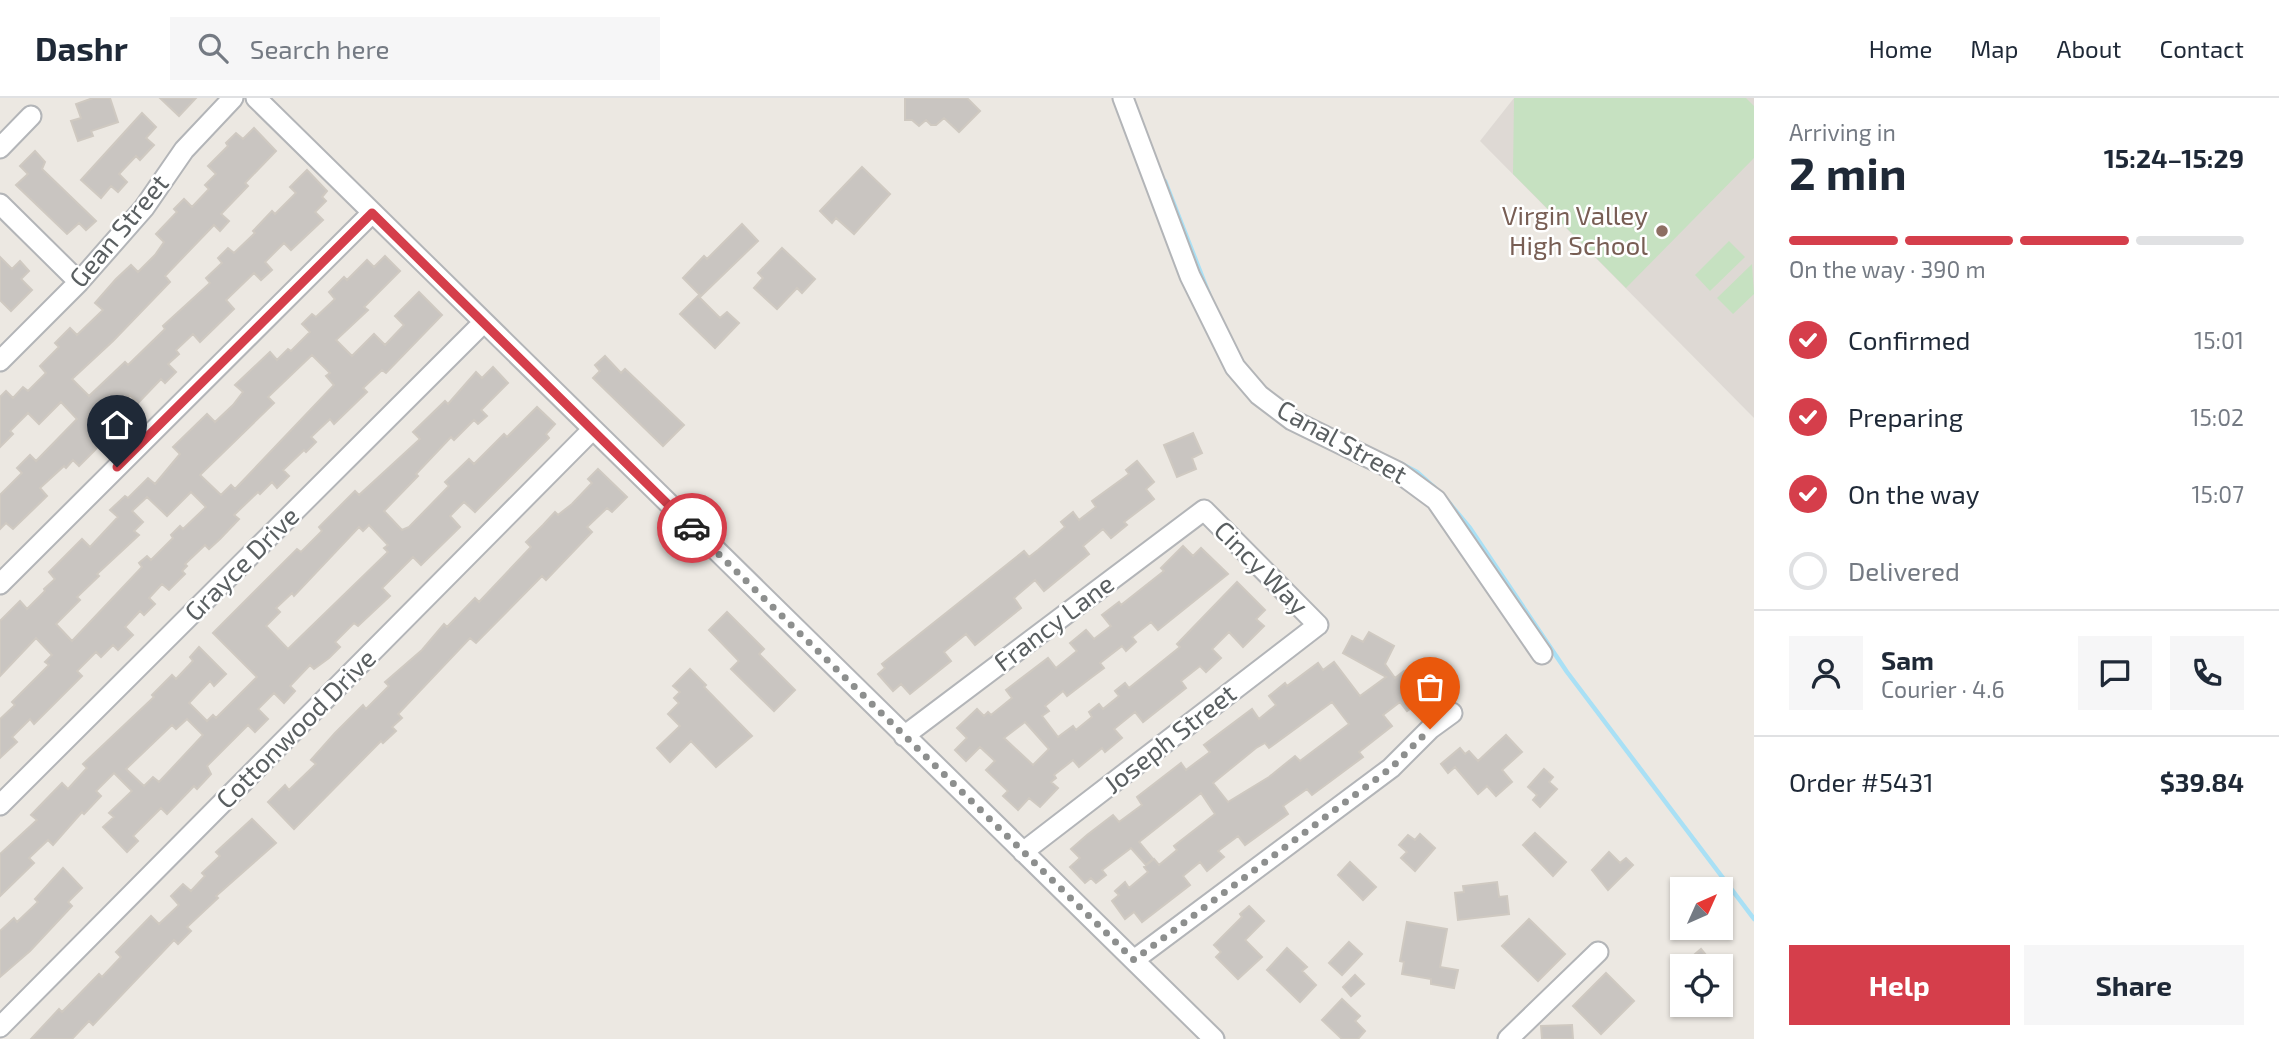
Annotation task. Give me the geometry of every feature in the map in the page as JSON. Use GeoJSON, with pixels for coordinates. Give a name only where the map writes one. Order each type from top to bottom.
{"type":"FeatureCollection","features":[{"type":"Feature","properties":{"kind":"street","name":"Gean Street"},"geometry":{"type":"LineString","coordinates":[[0,361],[79,282],[144,208],[184,150],[233,98]]}},
{"type":"Feature","properties":{"kind":"street"},"geometry":{"type":"LineString","coordinates":[[256,98],[1214,1039]]}},
{"type":"Feature","properties":{"kind":"street","name":"Canal Street"},"geometry":{"type":"LineString","coordinates":[[1123,98],[1191,276],[1235,367],[1259,395],[1292,420],[1398,472],[1436,500],[1542,654]]}},
{"type":"Feature","properties":{"kind":"street"},"geometry":{"type":"LineString","coordinates":[[0,148],[31,116]]}},
{"type":"Feature","properties":{"kind":"street"},"geometry":{"type":"LineString","coordinates":[[0,204],[79,282]]}},
{"type":"Feature","properties":{"kind":"street"},"geometry":{"type":"LineString","coordinates":[[0,584],[372,213]]}},
{"type":"Feature","properties":{"kind":"street","name":"Grayce Drive"},"geometry":{"type":"LineString","coordinates":[[0,805],[483,323]]}},
{"type":"Feature","properties":{"kind":"street","name":"Cottonwood Drive"},"geometry":{"type":"LineString","coordinates":[[0,1027],[592,430]]}},
{"type":"Feature","properties":{"kind":"street","name":"Francy Lane"},"geometry":{"type":"LineString","coordinates":[[904,736],[1204,510]]}},
{"type":"Feature","properties":{"kind":"street","name":"Cincy Way"},"geometry":{"type":"LineString","coordinates":[[1204,510],[1318,625]]}},
{"type":"Feature","properties":{"kind":"street","name":"Joseph Street"},"geometry":{"type":"LineString","coordinates":[[1023,852],[1318,625]]}},
{"type":"Feature","properties":{"kind":"street"},"geometry":{"type":"LineString","coordinates":[[1134,960],[1391,768],[1430,729],[1452,713]]}},
{"type":"Feature","properties":{"kind":"street"},"geometry":{"type":"LineString","coordinates":[[1508,1039],[1598,952]]}},
{"type":"Feature","properties":{"kind":"shaded area","name":"Virgin Valley High School"},"geometry":{"type":"Polygon","coordinates":[[[1514,98],[1754,98],[1754,418],[1480,141],[1514,98]]]}},
{"type":"Feature","properties":{"kind":"green space","name":"Virgin Valley High School"},"geometry":{"type":"Polygon","coordinates":[[[1514,98],[1746,98],[1754,106],[1754,158],[1626,288],[1513,174],[1514,98]]]}},
{"type":"Feature","properties":{"kind":"green space"},"geometry":{"type":"Polygon","coordinates":[[[1729,241],[1745,257],[1710,291],[1695,275],[1729,241]]]}},
{"type":"Feature","properties":{"kind":"green space"},"geometry":{"type":"Polygon","coordinates":[[[1752,264],[1754,294],[1733,314],[1717,298],[1752,264]]]}},
{"type":"Feature","properties":{"kind":"building"},"geometry":{"type":"Polygon","coordinates":[[[93,98],[110,98],[118,122],[91,131],[93,136],[78,141],[71,121],[81,118],[76,104],[93,98]]]}},
{"type":"Feature","properties":{"kind":"building"},"geometry":{"type":"Polygon","coordinates":[[[160,98],[196,98],[179,116],[160,98]]]}},
{"type":"Feature","properties":{"kind":"building"},"geometry":{"type":"Polygon","coordinates":[[[905,98],[967,98],[980,111],[959,132],[944,118],[936,125],[931,125],[926,120],[919,126],[912,120],[905,120],[905,98]]]}},
{"type":"Feature","properties":{"kind":"building"},"geometry":{"type":"Polygon","coordinates":[[[142,113],[156,127],[146,138],[154,145],[140,160],[136,156],[119,174],[127,182],[118,192],[111,186],[101,198],[81,180],[142,113]]]}},
{"type":"Feature","properties":{"kind":"building"},"geometry":{"type":"Polygon","coordinates":[[[254,128],[276,151],[245,183],[248,186],[221,214],[229,221],[220,231],[214,225],[165,276],[170,282],[72,379],[89,396],[125,362],[128,365],[165,329],[163,326],[210,283],[206,278],[222,263],[218,258],[228,248],[234,253],[255,233],[253,231],[272,211],[275,214],[296,193],[290,187],[307,170],[327,191],[322,197],[326,201],[315,212],[323,220],[291,250],[284,243],[265,262],[272,270],[261,280],[254,273],[226,300],[234,309],[200,342],[193,334],[176,350],[179,354],[168,364],[176,372],[165,383],[161,379],[138,403],[130,395],[102,426],[109,434],[94,451],[79,466],[73,460],[66,468],[64,466],[40,488],[47,496],[13,529],[6,523],[0,529],[0,495],[22,473],[17,468],[30,455],[36,461],[77,419],[61,402],[39,424],[28,413],[10,431],[13,434],[0,447],[0,397],[6,391],[13,398],[23,387],[28,391],[46,373],[40,366],[59,347],[55,343],[70,328],[77,335],[103,310],[95,303],[116,279],[131,265],[138,272],[155,255],[164,242],[156,234],[177,212],[174,209],[184,199],[192,207],[209,189],[205,185],[216,174],[208,166],[228,146],[226,143],[236,133],[243,139],[254,128]]]}},
{"type":"Feature","properties":{"kind":"building"},"geometry":{"type":"Polygon","coordinates":[[[35,151],[45,162],[42,169],[96,221],[86,230],[79,223],[67,234],[16,185],[28,174],[20,166],[35,151]]]}},
{"type":"Feature","properties":{"kind":"building"},"geometry":{"type":"Polygon","coordinates":[[[862,167],[890,194],[854,234],[836,218],[832,223],[820,211],[862,167]]]}},
{"type":"Feature","properties":{"kind":"building"},"geometry":{"type":"Polygon","coordinates":[[[742,224],[758,241],[701,296],[683,278],[704,256],[707,259],[742,224]]]}},
{"type":"Feature","properties":{"kind":"building"},"geometry":{"type":"Polygon","coordinates":[[[782,248],[815,279],[802,293],[797,288],[777,309],[754,288],[763,278],[758,273],[782,248]]]}},
{"type":"Feature","properties":{"kind":"building"},"geometry":{"type":"Polygon","coordinates":[[[385,256],[400,271],[364,307],[368,310],[336,340],[352,356],[374,334],[385,345],[404,325],[395,316],[419,292],[442,315],[386,373],[382,370],[363,388],[367,392],[334,424],[330,419],[311,437],[316,442],[283,470],[289,476],[277,488],[272,482],[260,494],[258,492],[234,515],[239,519],[220,539],[209,549],[205,545],[185,564],[187,566],[182,571],[185,574],[169,590],[162,584],[149,598],[155,604],[144,615],[140,611],[125,627],[133,635],[118,650],[113,645],[101,657],[96,652],[77,671],[82,676],[34,724],[30,719],[12,737],[17,742],[0,758],[0,719],[15,705],[12,702],[49,665],[45,662],[52,655],[36,638],[0,676],[0,621],[20,601],[27,609],[45,591],[55,579],[49,572],[82,539],[90,547],[118,517],[110,510],[125,496],[128,498],[148,478],[155,484],[180,454],[173,447],[207,414],[215,422],[233,405],[243,392],[235,385],[270,352],[277,360],[288,349],[291,351],[310,332],[302,324],[312,314],[316,317],[335,299],[329,292],[344,277],[347,280],[367,260],[374,267],[385,256]],[[312,355],[268,397],[274,403],[200,475],[221,495],[231,485],[235,489],[334,385],[326,376],[330,373],[312,355]],[[191,492],[167,516],[147,497],[132,511],[143,522],[134,531],[139,535],[97,574],[99,576],[77,597],[80,600],[56,624],[72,641],[142,567],[139,563],[147,556],[151,560],[173,538],[171,535],[180,526],[183,529],[206,507],[191,492]]]}},
{"type":"Feature","properties":{"kind":"building"},"geometry":{"type":"Polygon","coordinates":[[[0,257],[12,269],[20,261],[29,271],[21,279],[32,290],[11,311],[0,300],[0,257]]]}},
{"type":"Feature","properties":{"kind":"building"},"geometry":{"type":"Polygon","coordinates":[[[698,296],[720,318],[727,312],[739,323],[715,348],[680,314],[698,296]]]}},
{"type":"Feature","properties":{"kind":"building"},"geometry":{"type":"Polygon","coordinates":[[[605,356],[621,373],[625,369],[684,425],[663,446],[593,378],[600,371],[595,365],[605,356]]]}},
{"type":"Feature","properties":{"kind":"building"},"geometry":{"type":"Polygon","coordinates":[[[493,367],[508,383],[481,410],[487,416],[478,424],[474,420],[454,440],[451,437],[384,511],[402,530],[409,527],[449,486],[445,482],[469,459],[474,464],[504,434],[507,437],[537,407],[555,424],[546,434],[549,438],[475,512],[464,502],[450,516],[460,527],[421,565],[413,557],[382,588],[390,596],[358,626],[354,623],[335,642],[340,647],[329,658],[314,669],[310,665],[290,686],[295,691],[284,703],[274,693],[258,709],[268,719],[255,732],[248,725],[207,766],[211,774],[197,789],[194,786],[167,814],[161,808],[133,836],[138,841],[127,852],[103,827],[114,817],[109,813],[132,791],[114,773],[96,791],[101,796],[84,814],[82,812],[53,845],[48,840],[29,858],[34,863],[0,896],[0,854],[37,820],[31,815],[62,783],[68,789],[87,768],[83,764],[154,697],[152,695],[172,675],[176,679],[193,661],[190,657],[199,647],[226,674],[214,686],[210,681],[189,703],[207,721],[213,715],[216,718],[257,677],[213,633],[297,549],[301,552],[322,531],[319,527],[355,491],[359,495],[420,439],[413,432],[445,401],[448,404],[476,372],[482,378],[493,367]],[[369,525],[363,531],[359,527],[294,596],[292,593],[276,608],[280,612],[266,626],[288,649],[388,552],[384,548],[388,545],[369,525]],[[187,719],[176,729],[172,725],[126,769],[144,786],[153,777],[159,782],[203,735],[187,719]]]}},
{"type":"Feature","properties":{"kind":"building"},"geometry":{"type":"Polygon","coordinates":[[[1193,433],[1202,453],[1192,458],[1196,469],[1177,477],[1164,445],[1193,433]]]}},
{"type":"Feature","properties":{"kind":"building"},"geometry":{"type":"Polygon","coordinates":[[[1137,461],[1154,482],[1146,489],[1154,499],[1124,522],[1127,525],[1111,538],[1103,529],[1083,546],[1089,554],[1044,591],[1035,580],[1014,598],[1021,608],[975,645],[966,634],[944,652],[951,661],[910,694],[901,684],[893,691],[878,674],[885,668],[882,664],[1024,551],[1029,557],[1038,550],[1065,527],[1061,522],[1073,512],[1079,520],[1096,507],[1092,501],[1129,474],[1126,470],[1137,461]]]}},
{"type":"Feature","properties":{"kind":"building"},"geometry":{"type":"Polygon","coordinates":[[[598,469],[627,497],[612,512],[607,508],[587,527],[592,532],[546,580],[542,576],[476,643],[470,638],[398,714],[402,718],[392,727],[396,731],[383,743],[381,741],[294,829],[268,802],[285,785],[289,790],[316,764],[311,760],[335,733],[363,705],[366,709],[389,686],[385,682],[422,650],[444,624],[447,627],[475,598],[479,602],[531,547],[526,542],[555,512],[558,515],[572,504],[592,483],[588,479],[598,469]]]}},
{"type":"Feature","properties":{"kind":"building"},"geometry":{"type":"Polygon","coordinates":[[[1183,546],[1193,556],[1201,548],[1228,574],[1158,630],[1151,622],[1132,637],[1136,642],[1126,651],[1122,646],[1100,663],[1104,668],[1067,696],[1063,691],[1045,706],[1049,711],[1042,716],[1058,737],[1073,726],[1076,730],[1092,717],[1089,712],[1099,704],[1103,709],[1119,696],[1115,691],[1125,683],[1129,688],[1180,647],[1177,644],[1237,582],[1265,610],[1256,619],[1264,626],[1243,647],[1229,632],[1212,649],[1221,658],[1206,672],[1200,666],[1181,681],[1186,688],[1143,722],[1135,712],[1114,729],[1122,738],[1105,752],[1102,748],[1079,767],[1073,760],[1054,775],[1056,778],[1051,782],[1058,788],[1040,807],[1029,798],[1018,810],[1003,796],[1008,791],[986,770],[995,761],[980,747],[966,761],[955,750],[967,738],[957,728],[977,709],[984,716],[988,712],[991,715],[1012,698],[1006,690],[1048,658],[1056,668],[1077,651],[1070,643],[1086,630],[1094,639],[1111,626],[1102,615],[1119,602],[1121,605],[1164,571],[1161,568],[1183,546]],[[1025,722],[1004,738],[1033,765],[1049,749],[1025,722]]]}},
{"type":"Feature","properties":{"kind":"building"},"geometry":{"type":"Polygon","coordinates":[[[727,612],[764,649],[759,654],[795,690],[774,711],[731,669],[739,661],[709,630],[727,612]]]}},
{"type":"Feature","properties":{"kind":"building"},"geometry":{"type":"Polygon","coordinates":[[[1369,632],[1394,646],[1385,664],[1395,678],[1404,671],[1424,698],[1407,711],[1400,702],[1383,715],[1392,726],[1359,752],[1363,757],[1312,795],[1307,789],[1283,806],[1288,814],[1245,845],[1238,836],[1218,851],[1224,857],[1207,871],[1200,862],[1183,876],[1190,885],[1142,922],[1134,912],[1125,919],[1112,901],[1119,895],[1115,891],[1125,882],[1129,888],[1148,872],[1144,867],[1154,859],[1159,865],[1177,850],[1174,846],[1215,814],[1201,793],[1139,842],[1153,859],[1146,865],[1131,848],[1102,870],[1106,875],[1096,883],[1091,878],[1085,883],[1070,867],[1080,858],[1071,849],[1087,835],[1113,815],[1119,822],[1142,805],[1137,797],[1181,763],[1186,770],[1210,752],[1204,745],[1252,709],[1259,719],[1276,705],[1269,696],[1318,663],[1323,670],[1334,662],[1360,696],[1386,677],[1343,653],[1352,636],[1363,642],[1369,632]],[[1332,702],[1269,748],[1265,743],[1256,748],[1213,783],[1228,802],[1269,777],[1295,756],[1300,761],[1349,724],[1332,702]]]}},
{"type":"Feature","properties":{"kind":"building"},"geometry":{"type":"Polygon","coordinates":[[[690,669],[752,736],[716,767],[691,741],[670,762],[657,748],[680,726],[668,714],[679,703],[674,698],[680,692],[673,686],[690,669]]]}},
{"type":"Feature","properties":{"kind":"building"},"geometry":{"type":"Polygon","coordinates":[[[1506,735],[1522,752],[1502,770],[1512,782],[1496,796],[1487,786],[1478,794],[1455,767],[1448,773],[1441,764],[1460,748],[1465,754],[1469,751],[1478,761],[1506,735]]]}},
{"type":"Feature","properties":{"kind":"building"},"geometry":{"type":"Polygon","coordinates":[[[1544,769],[1553,777],[1549,782],[1557,789],[1540,807],[1533,800],[1537,795],[1528,787],[1544,769]]]}},
{"type":"Feature","properties":{"kind":"building"},"geometry":{"type":"Polygon","coordinates":[[[252,819],[276,843],[216,896],[218,898],[187,927],[191,931],[178,944],[174,940],[93,1025],[89,1021],[72,1039],[31,1039],[59,1009],[62,1012],[99,974],[102,977],[121,957],[116,952],[151,916],[159,924],[179,905],[171,896],[183,884],[191,891],[205,876],[202,873],[220,856],[216,852],[252,819]]]}},
{"type":"Feature","properties":{"kind":"building"},"geometry":{"type":"Polygon","coordinates":[[[1535,833],[1566,862],[1553,876],[1523,845],[1535,833]]]}},
{"type":"Feature","properties":{"kind":"building"},"geometry":{"type":"Polygon","coordinates":[[[1420,834],[1435,848],[1415,871],[1401,858],[1407,852],[1399,845],[1408,835],[1415,840],[1420,834]]]}},
{"type":"Feature","properties":{"kind":"building"},"geometry":{"type":"Polygon","coordinates":[[[1609,852],[1620,863],[1626,858],[1633,865],[1608,890],[1592,870],[1609,852]]]}},
{"type":"Feature","properties":{"kind":"building"},"geometry":{"type":"Polygon","coordinates":[[[1350,862],[1376,887],[1363,900],[1338,875],[1350,862]]]}},
{"type":"Feature","properties":{"kind":"building"},"geometry":{"type":"Polygon","coordinates":[[[63,868],[82,888],[68,902],[72,906],[30,951],[0,977],[0,931],[14,918],[17,922],[38,902],[35,899],[63,868]]]}},
{"type":"Feature","properties":{"kind":"building"},"geometry":{"type":"Polygon","coordinates":[[[1497,882],[1499,897],[1507,896],[1509,914],[1458,920],[1455,893],[1464,892],[1463,886],[1497,882]]]}},
{"type":"Feature","properties":{"kind":"building"},"geometry":{"type":"Polygon","coordinates":[[[1249,906],[1264,921],[1245,940],[1262,957],[1238,979],[1216,957],[1221,952],[1214,945],[1242,917],[1240,914],[1249,906]]]}},
{"type":"Feature","properties":{"kind":"building"},"geometry":{"type":"Polygon","coordinates":[[[1529,919],[1565,954],[1538,981],[1502,946],[1529,919]]]}},
{"type":"Feature","properties":{"kind":"building"},"geometry":{"type":"Polygon","coordinates":[[[1407,922],[1447,929],[1440,967],[1458,970],[1454,988],[1431,984],[1431,979],[1402,974],[1404,962],[1400,961],[1407,922]]]}},
{"type":"Feature","properties":{"kind":"building"},"geometry":{"type":"Polygon","coordinates":[[[1349,942],[1362,954],[1342,975],[1329,963],[1349,942]]]}},
{"type":"Feature","properties":{"kind":"building"},"geometry":{"type":"Polygon","coordinates":[[[1287,948],[1307,967],[1302,971],[1316,985],[1300,1002],[1267,970],[1287,948]]]}},
{"type":"Feature","properties":{"kind":"building"},"geometry":{"type":"Polygon","coordinates":[[[1606,973],[1634,1001],[1601,1034],[1573,1006],[1606,973]]]}},
{"type":"Feature","properties":{"kind":"building"},"geometry":{"type":"Polygon","coordinates":[[[1355,975],[1364,984],[1351,996],[1343,987],[1355,975]]]}},
{"type":"Feature","properties":{"kind":"building"},"geometry":{"type":"Polygon","coordinates":[[[1342,999],[1360,1016],[1355,1021],[1365,1031],[1358,1039],[1342,1039],[1322,1020],[1342,999]]]}},
{"type":"Feature","properties":{"kind":"building"},"geometry":{"type":"Polygon","coordinates":[[[1572,1025],[1573,1039],[1542,1039],[1541,1026],[1572,1025]]]}},
{"type":"Feature","properties":{"kind":"waterway"},"geometry":{"type":"LineString","coordinates":[[1165,181],[1209,294]]}},
{"type":"Feature","properties":{"kind":"waterway"},"geometry":{"type":"LineString","coordinates":[[1400,463],[1417,472],[1435,488]]}},
{"type":"Feature","properties":{"kind":"waterway"},"geometry":{"type":"LineString","coordinates":[[1446,499],[1470,528],[1567,672],[1754,919]]}},
{"type":"Feature","properties":{"kind":"way so far"},"geometry":{"type":"LineString","coordinates":[[692,528],[1134,960],[1391,768],[1430,729]]}},
{"type":"Feature","properties":{"kind":"place","name":"Virgin Valley High School"},"geometry":{"type":"Point","coordinates":[1662,231]}},
{"type":"Feature","properties":{"kind":"route"},"geometry":{"type":"LineString","coordinates":[[117,467],[372,213],[692,528]]}}]}
